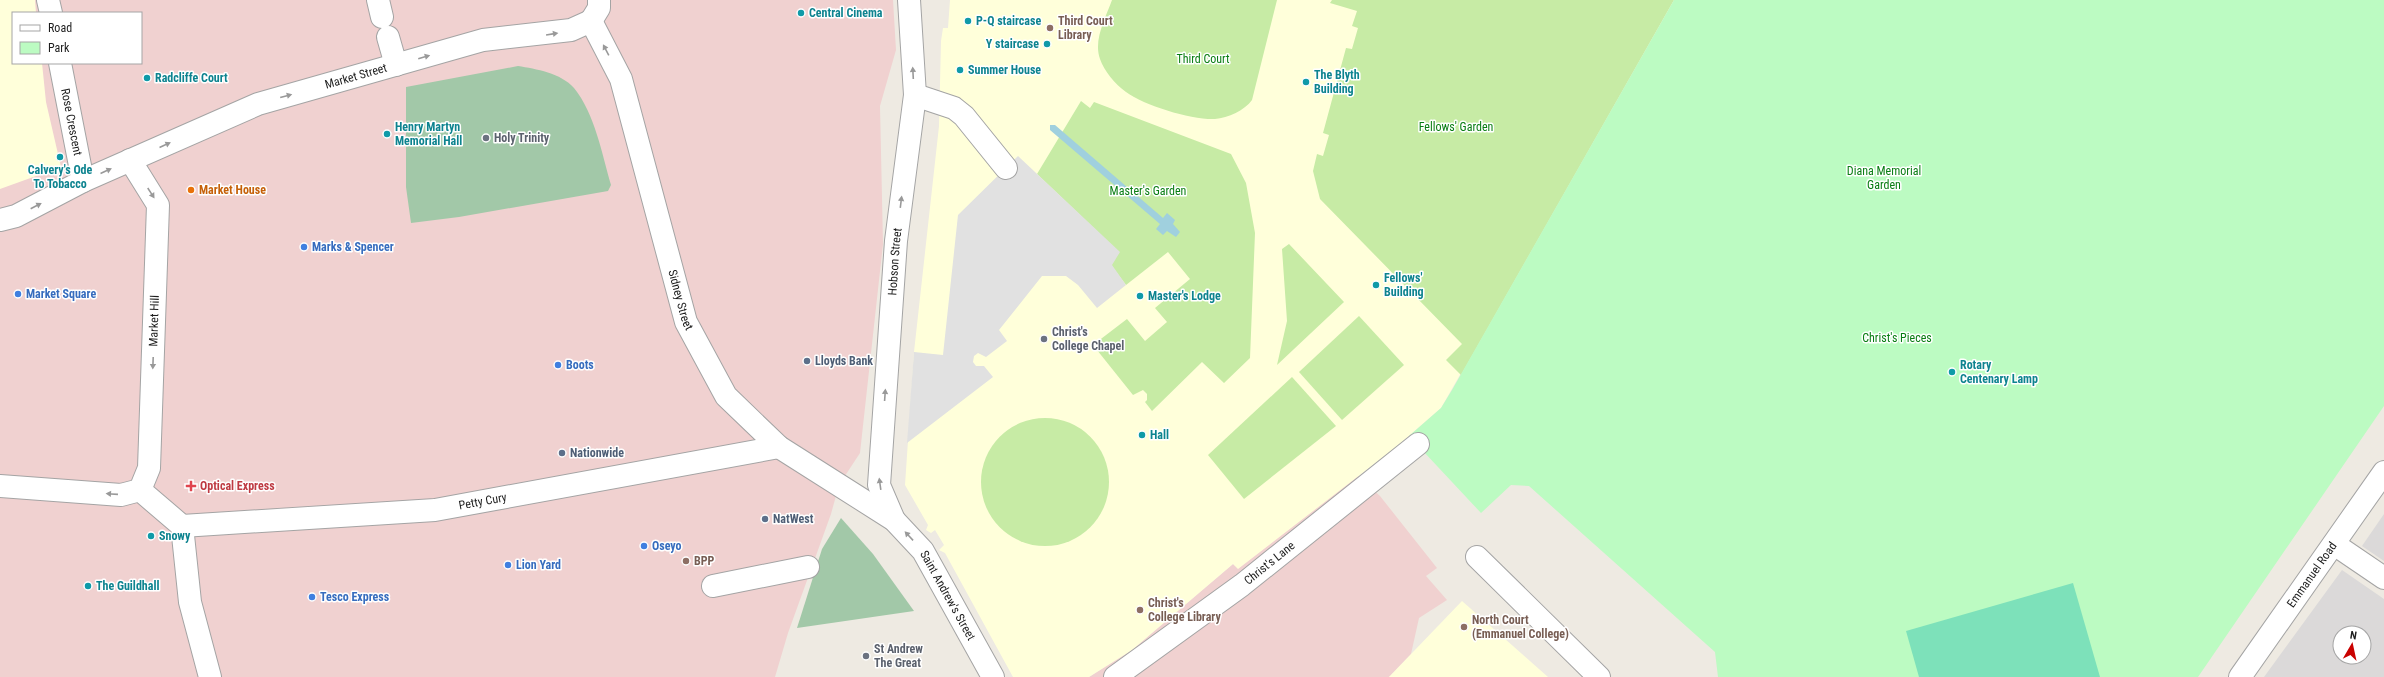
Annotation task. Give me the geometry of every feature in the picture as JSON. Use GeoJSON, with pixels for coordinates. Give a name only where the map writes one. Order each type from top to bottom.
{"type":"FeatureCollection","features":[{"type":"Feature","properties":{"kind":"street"},"geometry":{"type":"LineString","coordinates":[[48,0],[51,12]]}},
{"type":"Feature","properties":{"kind":"street"},"geometry":{"type":"LineString","coordinates":[[591,21],[599,8],[599,0]]}},
{"type":"Feature","properties":{"kind":"street","name":"Hobson Street"},"geometry":{"type":"LineString","coordinates":[[894,520],[879,485],[896,241],[915,95],[909,0]]}},
{"type":"Feature","properties":{"kind":"street"},"geometry":{"type":"LineString","coordinates":[[383,18],[396,66]]}},
{"type":"Feature","properties":{"kind":"street","name":"Market Street"},"geometry":{"type":"LineString","coordinates":[[130,160],[258,104],[396,66],[483,40],[571,30],[591,21]]}},
{"type":"Feature","properties":{"kind":"street","name":"Sidney Street"},"geometry":{"type":"LineString","coordinates":[[591,21],[621,79],[686,322],[726,396],[779,447],[894,520]]}},
{"type":"Feature","properties":{"kind":"street","name":"Rose Crescent"},"geometry":{"type":"LineString","coordinates":[[60,64],[83,181]]}},
{"type":"Feature","properties":{"kind":"street"},"geometry":{"type":"LineString","coordinates":[[915,95],[954,108],[964,116],[1006,168]]}},
{"type":"Feature","properties":{"kind":"street"},"geometry":{"type":"LineString","coordinates":[[0,220],[16,216],[83,181],[130,160]]}},
{"type":"Feature","properties":{"kind":"street","name":"Market Hill"},"geometry":{"type":"LineString","coordinates":[[130,160],[158,205],[149,468],[140,490]]}},
{"type":"Feature","properties":{"kind":"street","name":"Christ's Lane"},"geometry":{"type":"LineString","coordinates":[[1115,677],[1242,585],[1418,444]]}},
{"type":"Feature","properties":{"kind":"street","name":"Petty Cury"},"geometry":{"type":"LineString","coordinates":[[182,526],[435,510],[779,447]]}},
{"type":"Feature","properties":{"kind":"street","name":"Emmanuel Road"},"geometry":{"type":"LineString","coordinates":[[2240,677],[2384,472]]}},
{"type":"Feature","properties":{"kind":"street"},"geometry":{"type":"LineString","coordinates":[[0,486],[121,494],[140,490],[182,526],[190,602],[210,677]]}},
{"type":"Feature","properties":{"kind":"street","name":"Saint Andrew's Street"},"geometry":{"type":"LineString","coordinates":[[894,520],[923,551],[993,677]]}},
{"type":"Feature","properties":{"kind":"street"},"geometry":{"type":"LineString","coordinates":[[2334,544],[2384,578]]}},
{"type":"Feature","properties":{"kind":"street"},"geometry":{"type":"LineString","coordinates":[[1477,557],[1598,677]]}},
{"type":"Feature","properties":{"kind":"street"},"geometry":{"type":"LineString","coordinates":[[713,586],[808,567]]}},
{"type":"Feature","properties":{"kind":"shaded area"},"geometry":{"type":"Polygon","coordinates":[[[0,0],[893,0],[896,50],[880,106],[883,244],[860,453],[839,485],[831,514],[788,633],[775,677],[0,677],[0,0]]]}},
{"type":"Feature","properties":{"kind":"shaded area"},"geometry":{"type":"Polygon","coordinates":[[[0,0],[35,0],[36,12],[12,12],[12,64],[42,64],[46,102],[61,167],[0,189],[0,0]]]}},
{"type":"Feature","properties":{"kind":"shaded area"},"geometry":{"type":"Polygon","coordinates":[[[950,0],[1674,0],[1441,408],[1396,447],[1238,569],[1233,564],[1132,650],[1089,677],[1013,677],[945,553],[939,550],[944,545],[935,530],[931,533],[926,530],[928,525],[905,485],[914,352],[939,126],[941,41],[943,28],[948,28],[950,0]]]}},
{"type":"Feature","properties":{"kind":"shaded area"},"geometry":{"type":"Polygon","coordinates":[[[518,66],[548,72],[569,83],[574,88],[581,98],[593,122],[611,185],[608,191],[459,217],[411,223],[406,187],[406,87],[518,66]]]}},
{"type":"Feature","properties":{"kind":"shaded area"},"geometry":{"type":"Polygon","coordinates":[[[1018,156],[1120,252],[1112,265],[1126,285],[1097,308],[1078,285],[1066,276],[1042,276],[999,330],[1007,341],[986,357],[978,353],[974,356],[973,362],[976,366],[984,366],[993,377],[907,443],[914,352],[943,355],[958,215],[1018,156]]]}},
{"type":"Feature","properties":{"kind":"shaded area"},"geometry":{"type":"Polygon","coordinates":[[[1358,476],[1380,496],[1437,568],[1426,576],[1447,600],[1419,618],[1411,654],[1389,677],[1089,677],[1132,650],[1233,564],[1238,568],[1358,476]]]}},
{"type":"Feature","properties":{"kind":"shaded area"},"geometry":{"type":"Polygon","coordinates":[[[2384,514],[2384,561],[2362,546],[2384,514]]]}},
{"type":"Feature","properties":{"kind":"shaded area"},"geometry":{"type":"Polygon","coordinates":[[[841,518],[873,554],[914,611],[797,628],[822,549],[841,518]]]}},
{"type":"Feature","properties":{"kind":"shaded area"},"geometry":{"type":"Polygon","coordinates":[[[2342,570],[2384,599],[2384,677],[2264,677],[2342,570]]]}},
{"type":"Feature","properties":{"kind":"shaded area","name":"North Court (Emmanuel College)"},"geometry":{"type":"Polygon","coordinates":[[[1462,601],[1548,677],[1389,677],[1462,601]]]}},
{"type":"Feature","properties":{"kind":"green space","name":"Third Court"},"geometry":{"type":"Polygon","coordinates":[[[1112,0],[1277,0],[1252,100],[1241,110],[1231,115],[1215,119],[1205,119],[1182,115],[1156,107],[1126,92],[1107,73],[1098,52],[1099,36],[1112,0]]]}},
{"type":"Feature","properties":{"kind":"green space","name":"Fellows' Garden"},"geometry":{"type":"Polygon","coordinates":[[[1332,0],[1674,0],[1461,375],[1446,360],[1462,344],[1320,199],[1313,171],[1317,154],[1323,156],[1329,135],[1323,133],[1346,48],[1352,49],[1358,28],[1352,26],[1357,11],[1330,3],[1332,0]]]}},
{"type":"Feature","properties":{"kind":"green space","name":"Christ's Pieces"},"geometry":{"type":"Polygon","coordinates":[[[1674,0],[2384,0],[2384,406],[2198,677],[1718,677],[1715,652],[1529,486],[1511,485],[1481,513],[1409,436],[1441,408],[1452,390],[1674,0]]]}},
{"type":"Feature","properties":{"kind":"green space","name":"Master's Garden"},"geometry":{"type":"Polygon","coordinates":[[[1081,101],[1090,108],[1094,102],[1231,154],[1246,183],[1255,233],[1250,358],[1224,383],[1202,362],[1152,411],[1145,402],[1147,400],[1147,394],[1143,390],[1133,395],[1093,345],[1127,319],[1145,341],[1167,322],[1155,308],[1190,279],[1168,252],[1126,285],[1111,265],[1119,252],[1037,174],[1081,101]]]}},
{"type":"Feature","properties":{"kind":"green space"},"geometry":{"type":"Polygon","coordinates":[[[1289,244],[1344,302],[1277,365],[1287,321],[1282,249],[1289,244]]]}},
{"type":"Feature","properties":{"kind":"green space"},"geometry":{"type":"Polygon","coordinates":[[[1359,316],[1404,365],[1342,420],[1299,372],[1359,316]]]}},
{"type":"Feature","properties":{"kind":"green space"},"geometry":{"type":"Polygon","coordinates":[[[1292,377],[1336,426],[1244,499],[1208,455],[1292,377]]]}},
{"type":"Feature","properties":{"kind":"green space"},"geometry":{"type":"Polygon","coordinates":[[[1051,418],[1064,420],[1075,425],[1086,432],[1095,441],[1107,463],[1109,482],[1107,501],[1102,512],[1095,523],[1086,532],[1064,544],[1039,546],[1026,544],[1015,539],[1004,532],[995,523],[983,501],[981,476],[983,463],[988,452],[995,441],[1004,432],[1026,420],[1051,418]]]}},
{"type":"Feature","properties":{"kind":"green space"},"geometry":{"type":"Polygon","coordinates":[[[2073,583],[2100,677],[1919,677],[1906,631],[2073,583]]]}},
{"type":"Feature","properties":{"kind":"water"},"geometry":{"type":"Polygon","coordinates":[[[1050,125],[1055,125],[1163,218],[1167,213],[1175,220],[1173,224],[1180,232],[1176,237],[1167,231],[1163,235],[1156,229],[1160,224],[1050,130],[1050,125]]]}},
{"type":"Feature","properties":{"kind":"place","name":"Central Cinema"},"geometry":{"type":"Point","coordinates":[801,13]}},
{"type":"Feature","properties":{"kind":"place","name":"P-Q staircase"},"geometry":{"type":"Point","coordinates":[968,21]}},
{"type":"Feature","properties":{"kind":"place","name":"Third Court Library"},"geometry":{"type":"Point","coordinates":[1050,28]}},
{"type":"Feature","properties":{"kind":"place","name":"Y staircase"},"geometry":{"type":"Point","coordinates":[1047,44]}},
{"type":"Feature","properties":{"kind":"place","name":"Summer House"},"geometry":{"type":"Point","coordinates":[960,70]}},
{"type":"Feature","properties":{"kind":"place","name":"Radcliffe Court"},"geometry":{"type":"Point","coordinates":[147,78]}},
{"type":"Feature","properties":{"kind":"place","name":"The Blyth Building"},"geometry":{"type":"Point","coordinates":[1306,82]}},
{"type":"Feature","properties":{"kind":"place","name":"Henry Martyn Memorial Hall"},"geometry":{"type":"Point","coordinates":[387,134]}},
{"type":"Feature","properties":{"kind":"place","name":"Holy Trinity"},"geometry":{"type":"Point","coordinates":[486,138]}},
{"type":"Feature","properties":{"kind":"place","name":"Calvery's Ode To Tobacco"},"geometry":{"type":"Point","coordinates":[60,157]}},
{"type":"Feature","properties":{"kind":"place","name":"Market House"},"geometry":{"type":"Point","coordinates":[191,190]}},
{"type":"Feature","properties":{"kind":"place","name":"Marks & Spencer"},"geometry":{"type":"Point","coordinates":[304,247]}},
{"type":"Feature","properties":{"kind":"place","name":"Fellows' Building"},"geometry":{"type":"Point","coordinates":[1376,285]}},
{"type":"Feature","properties":{"kind":"place","name":"Market Square"},"geometry":{"type":"Point","coordinates":[18,294]}},
{"type":"Feature","properties":{"kind":"place","name":"Master's Lodge"},"geometry":{"type":"Point","coordinates":[1140,296]}},
{"type":"Feature","properties":{"kind":"place","name":"Christ's College Chapel"},"geometry":{"type":"Point","coordinates":[1044,339]}},
{"type":"Feature","properties":{"kind":"place","name":"Lloyds Bank"},"geometry":{"type":"Point","coordinates":[807,361]}},
{"type":"Feature","properties":{"kind":"place","name":"Boots"},"geometry":{"type":"Point","coordinates":[558,365]}},
{"type":"Feature","properties":{"kind":"place","name":"Rotary Centenary Lamp"},"geometry":{"type":"Point","coordinates":[1952,372]}},
{"type":"Feature","properties":{"kind":"place","name":"Hall"},"geometry":{"type":"Point","coordinates":[1142,435]}},
{"type":"Feature","properties":{"kind":"place","name":"Nationwide"},"geometry":{"type":"Point","coordinates":[562,453]}},
{"type":"Feature","properties":{"kind":"place","name":"Optical Express"},"geometry":{"type":"Point","coordinates":[191,486]}},
{"type":"Feature","properties":{"kind":"place","name":"NatWest"},"geometry":{"type":"Point","coordinates":[765,519]}},
{"type":"Feature","properties":{"kind":"place","name":"Snowy"},"geometry":{"type":"Point","coordinates":[151,536]}},
{"type":"Feature","properties":{"kind":"place","name":"Oseyo"},"geometry":{"type":"Point","coordinates":[644,546]}},
{"type":"Feature","properties":{"kind":"place","name":"BPP"},"geometry":{"type":"Point","coordinates":[686,561]}},
{"type":"Feature","properties":{"kind":"place","name":"Lion Yard"},"geometry":{"type":"Point","coordinates":[508,565]}},
{"type":"Feature","properties":{"kind":"place","name":"The Guildhall"},"geometry":{"type":"Point","coordinates":[88,586]}},
{"type":"Feature","properties":{"kind":"place","name":"Tesco Express"},"geometry":{"type":"Point","coordinates":[312,597]}},
{"type":"Feature","properties":{"kind":"place","name":"Christ's College Library"},"geometry":{"type":"Point","coordinates":[1140,610]}},
{"type":"Feature","properties":{"kind":"place","name":"North Court (Emmanuel College)"},"geometry":{"type":"Point","coordinates":[1464,627]}},
{"type":"Feature","properties":{"kind":"place","name":"St Andrew The Great"},"geometry":{"type":"Point","coordinates":[866,656]}},
{"type":"Feature","properties":{"kind":"park label","name":"Diana Memorial Garden"},"geometry":{"type":"Point","coordinates":[1884,178]}}]}
